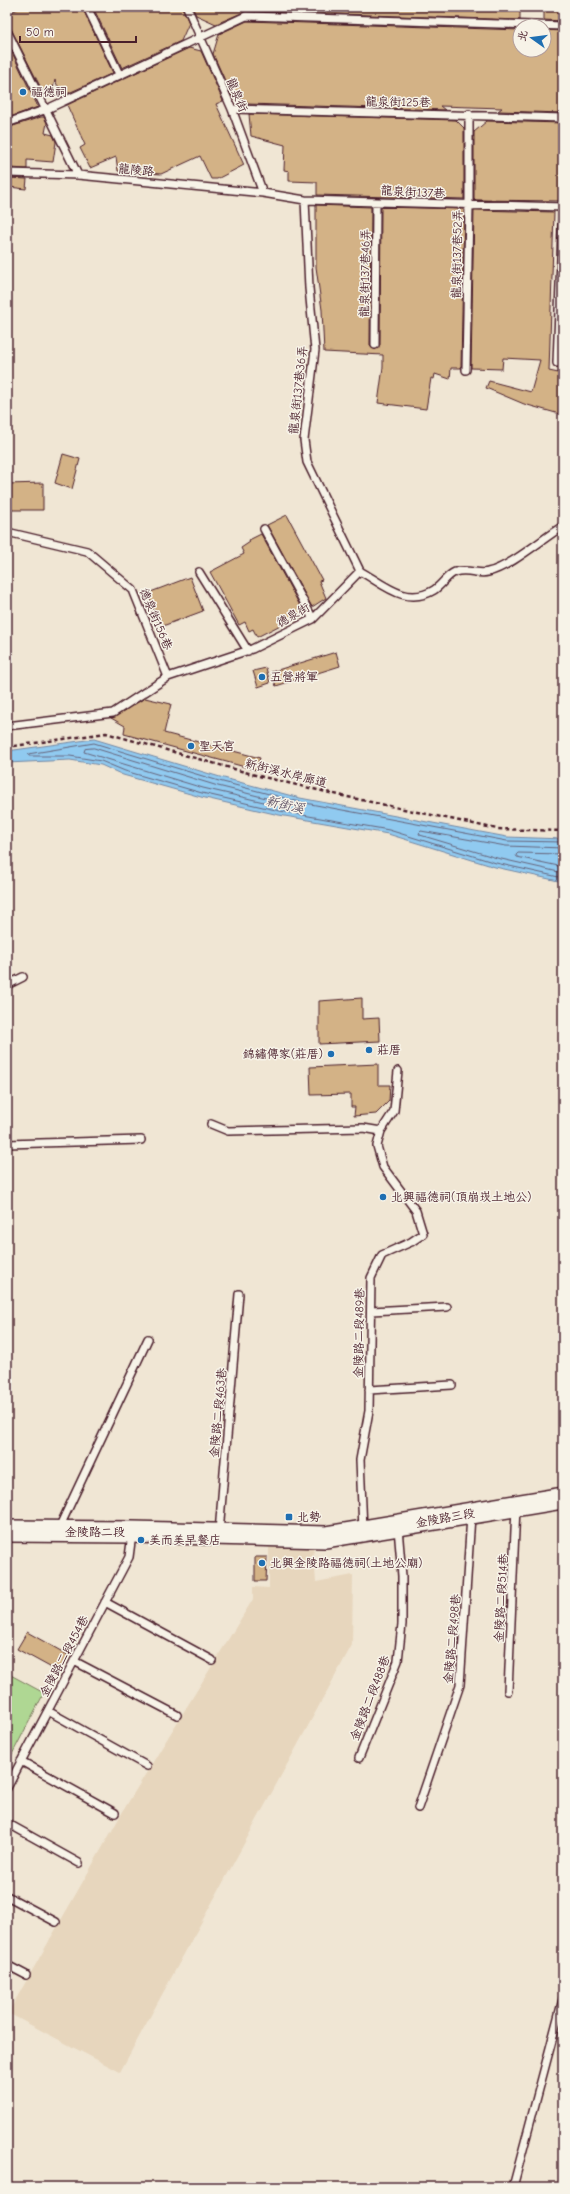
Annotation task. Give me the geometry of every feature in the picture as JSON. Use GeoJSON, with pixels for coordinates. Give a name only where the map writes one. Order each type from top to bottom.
{"type":"FeatureCollection","features":[{"type":"Feature","properties":{"kind":"main road","name":"金陵路三段"},"geometry":{"type":"LineString","coordinates":[[326,1537],[563,1498]]}},
{"type":"Feature","properties":{"kind":"main road","name":"金陵路二段"},"geometry":{"type":"LineString","coordinates":[[7,1532],[132,1532],[326,1537]]}},
{"type":"Feature","properties":{"kind":"lane"},"geometry":{"type":"LineString","coordinates":[[87,7],[120,74]]}},
{"type":"Feature","properties":{"kind":"lane","name":"龍泉街"},"geometry":{"type":"LineString","coordinates":[[187,7],[232,109],[263,193]]}},
{"type":"Feature","properties":{"kind":"lane"},"geometry":{"type":"LineString","coordinates":[[7,124],[47,109],[200,36],[246,16],[563,26]]}},
{"type":"Feature","properties":{"kind":"lane"},"geometry":{"type":"LineString","coordinates":[[7,31],[47,109],[78,176]]}},
{"type":"Feature","properties":{"kind":"lane","name":"龍泉街125巷"},"geometry":{"type":"LineString","coordinates":[[232,109],[469,114],[563,118]]}},
{"type":"Feature","properties":{"kind":"lane","name":"龍泉街137巷52弄"},"geometry":{"type":"LineString","coordinates":[[466,370],[469,114]]}},
{"type":"Feature","properties":{"kind":"lane","name":"龍陵路"},"geometry":{"type":"LineString","coordinates":[[7,173],[78,176],[263,193]]}},
{"type":"Feature","properties":{"kind":"lane","name":"龍泉街137巷"},"geometry":{"type":"LineString","coordinates":[[263,193],[305,200],[469,206],[563,207]]}},
{"type":"Feature","properties":{"kind":"lane","name":"龍泉街137巷36弄"},"geometry":{"type":"LineString","coordinates":[[305,200],[309,288],[315,350],[304,440],[307,462],[360,571]]}},
{"type":"Feature","properties":{"kind":"lane","name":"龍泉街137巷46弄"},"geometry":{"type":"LineString","coordinates":[[375,345],[376,202]]}},
{"type":"Feature","properties":{"kind":"lane"},"geometry":{"type":"LineString","coordinates":[[557,363],[561,295],[563,207]]}},
{"type":"Feature","properties":{"kind":"lane"},"geometry":{"type":"LineString","coordinates":[[360,571],[398,595],[420,594],[434,590],[454,573],[469,570],[486,573],[502,568],[563,526]]}},
{"type":"Feature","properties":{"kind":"lane"},"geometry":{"type":"LineString","coordinates":[[264,529],[313,619]]}},
{"type":"Feature","properties":{"kind":"lane","name":"德泉街156巷"},"geometry":{"type":"LineString","coordinates":[[7,532],[87,551],[133,590],[168,677]]}},
{"type":"Feature","properties":{"kind":"lane","name":"德泉街"},"geometry":{"type":"LineString","coordinates":[[7,726],[114,713],[168,677],[248,651],[313,619],[360,571]]}},
{"type":"Feature","properties":{"kind":"lane"},"geometry":{"type":"LineString","coordinates":[[199,572],[248,651]]}},
{"type":"Feature","properties":{"kind":"lane"},"geometry":{"type":"LineString","coordinates":[[7,985],[23,978]]}},
{"type":"Feature","properties":{"kind":"lane"},"geometry":{"type":"LineString","coordinates":[[211,1124],[228,1130],[362,1128],[381,1130],[394,1111],[398,1071]]}},
{"type":"Feature","properties":{"kind":"lane","name":"金陵路二段489巷"},"geometry":{"type":"LineString","coordinates":[[363,1531],[360,1460],[369,1411],[370,1278],[382,1255],[411,1242],[422,1234],[416,1211],[383,1167],[377,1146],[381,1130]]}},
{"type":"Feature","properties":{"kind":"lane"},"geometry":{"type":"LineString","coordinates":[[7,1144],[141,1140]]}},
{"type":"Feature","properties":{"kind":"lane","name":"金陵路二段463巷"},"geometry":{"type":"LineString","coordinates":[[219,1534],[239,1294]]}},
{"type":"Feature","properties":{"kind":"lane"},"geometry":{"type":"LineString","coordinates":[[370,1311],[447,1307]]}},
{"type":"Feature","properties":{"kind":"lane"},"geometry":{"type":"LineString","coordinates":[[57,1532],[148,1339]]}},
{"type":"Feature","properties":{"kind":"lane"},"geometry":{"type":"LineString","coordinates":[[369,1390],[452,1385]]}},
{"type":"Feature","properties":{"kind":"lane","name":"金陵路二段514巷"},"geometry":{"type":"LineString","coordinates":[[508,1691],[516,1506]]}},
{"type":"Feature","properties":{"kind":"lane","name":"金陵路二段498巷"},"geometry":{"type":"LineString","coordinates":[[418,1808],[460,1685],[471,1514]]}},
{"type":"Feature","properties":{"kind":"lane","name":"金陵路二段488巷"},"geometry":{"type":"LineString","coordinates":[[359,1758],[398,1661],[402,1624],[402,1576],[397,1526]]}},
{"type":"Feature","properties":{"kind":"lane","name":"金陵路二段454巷"},"geometry":{"type":"LineString","coordinates":[[7,1788],[129,1557],[132,1532]]}},
{"type":"Feature","properties":{"kind":"lane"},"geometry":{"type":"LineString","coordinates":[[105,1602],[212,1660]]}},
{"type":"Feature","properties":{"kind":"lane"},"geometry":{"type":"LineString","coordinates":[[74,1661],[177,1715]]}},
{"type":"Feature","properties":{"kind":"lane"},"geometry":{"type":"LineString","coordinates":[[48,1711],[147,1766]]}},
{"type":"Feature","properties":{"kind":"lane"},"geometry":{"type":"LineString","coordinates":[[21,1761],[115,1813]]}},
{"type":"Feature","properties":{"kind":"lane"},"geometry":{"type":"LineString","coordinates":[[7,1823],[79,1862]]}},
{"type":"Feature","properties":{"kind":"lane"},"geometry":{"type":"LineString","coordinates":[[7,1896],[56,1922]]}},
{"type":"Feature","properties":{"kind":"lane"},"geometry":{"type":"LineString","coordinates":[[7,1965],[26,1975]]}},
{"type":"Feature","properties":{"kind":"lane"},"geometry":{"type":"LineString","coordinates":[[513,2187],[563,1999]]}},
{"type":"Feature","properties":{"kind":"path","name":"新街溪水岸廊道"},"geometry":{"type":"LineString","coordinates":[[7,747],[106,733],[259,776],[343,796],[497,829],[563,831]]}},
{"type":"Feature","properties":{"kind":"shaded area"},"geometry":{"type":"Polygon","coordinates":[[[313,1545],[316,1582],[353,1575],[352,1645],[120,2072],[8,2013],[126,1806],[253,1599],[253,1587],[269,1588],[269,1547],[313,1545]]]}},
{"type":"Feature","properties":{"kind":"green space"},"geometry":{"type":"Polygon","coordinates":[[[7,1673],[44,1693],[7,1764],[7,1673]]]}},
{"type":"Feature","properties":{"kind":"water","name":"新街溪"},"geometry":{"type":"Polygon","coordinates":[[[94,739],[220,777],[300,798],[507,837],[563,839],[563,882],[495,867],[388,834],[279,815],[201,797],[123,775],[101,765],[70,760],[7,763],[7,751],[94,739]]]}},
{"type":"Feature","properties":{"kind":"building"},"geometry":{"type":"Polygon","coordinates":[[[22,7],[82,7],[113,73],[62,96],[55,80],[52,93],[45,96],[11,29],[7,26],[7,14],[22,7]]]}},
{"type":"Feature","properties":{"kind":"building"},"geometry":{"type":"Polygon","coordinates":[[[93,7],[182,7],[189,23],[181,41],[122,68],[93,7]]]}},
{"type":"Feature","properties":{"kind":"building"},"geometry":{"type":"Polygon","coordinates":[[[192,7],[520,7],[520,18],[512,18],[512,20],[246,11],[216,24],[196,15],[192,7]]]}},
{"type":"Feature","properties":{"kind":"building"},"geometry":{"type":"Polygon","coordinates":[[[544,7],[563,7],[563,21],[552,20],[552,18],[544,18],[544,7]]]}},
{"type":"Feature","properties":{"kind":"building"},"geometry":{"type":"Polygon","coordinates":[[[247,21],[512,30],[512,58],[552,58],[552,30],[563,31],[563,113],[498,111],[502,108],[440,106],[445,110],[247,104],[247,101],[232,96],[213,54],[219,34],[247,21]]]}},
{"type":"Feature","properties":{"kind":"building"},"geometry":{"type":"Polygon","coordinates":[[[7,42],[38,107],[7,118],[7,42]]]}},
{"type":"Feature","properties":{"kind":"building"},"geometry":{"type":"Polygon","coordinates":[[[189,48],[201,51],[223,101],[216,104],[244,165],[217,179],[211,179],[200,156],[161,174],[118,171],[116,157],[90,168],[80,148],[85,145],[67,105],[189,48]]]}},
{"type":"Feature","properties":{"kind":"building"},"geometry":{"type":"Polygon","coordinates":[[[249,114],[456,120],[464,128],[464,199],[317,195],[317,182],[289,181],[289,171],[284,170],[285,145],[251,136],[249,114]]]}},
{"type":"Feature","properties":{"kind":"building"},"geometry":{"type":"Polygon","coordinates":[[[44,117],[47,123],[45,133],[53,135],[56,142],[53,162],[27,160],[27,169],[10,168],[10,159],[7,158],[7,128],[44,117]]]}},
{"type":"Feature","properties":{"kind":"building"},"geometry":{"type":"Polygon","coordinates":[[[487,121],[563,123],[563,201],[474,200],[474,132],[487,121]]]}},
{"type":"Feature","properties":{"kind":"building"},"geometry":{"type":"Polygon","coordinates":[[[9,178],[27,179],[26,189],[9,187],[9,178]]]}},
{"type":"Feature","properties":{"kind":"building"},"geometry":{"type":"Polygon","coordinates":[[[316,205],[371,207],[370,345],[375,350],[380,345],[381,207],[464,209],[461,368],[451,368],[450,379],[435,374],[434,379],[431,378],[426,409],[378,403],[383,367],[383,355],[324,352],[322,310],[316,267],[316,205]]]}},
{"type":"Feature","properties":{"kind":"building"},"geometry":{"type":"Polygon","coordinates":[[[474,210],[554,212],[549,371],[563,374],[563,415],[524,404],[486,388],[489,381],[531,392],[540,360],[503,358],[502,369],[471,368],[474,210]]]}},
{"type":"Feature","properties":{"kind":"building"},"geometry":{"type":"Polygon","coordinates":[[[63,454],[80,459],[72,489],[55,483],[63,454]]]}},
{"type":"Feature","properties":{"kind":"building"},"geometry":{"type":"Polygon","coordinates":[[[43,483],[43,510],[7,510],[7,484],[43,483]]]}},
{"type":"Feature","properties":{"kind":"building"},"geometry":{"type":"Polygon","coordinates":[[[287,515],[322,580],[319,581],[326,598],[312,607],[267,525],[287,515]]]}},
{"type":"Feature","properties":{"kind":"building"},"geometry":{"type":"Polygon","coordinates":[[[261,534],[304,613],[257,637],[253,629],[249,631],[245,622],[239,625],[210,572],[244,554],[241,548],[250,542],[249,540],[261,534]]]}},
{"type":"Feature","properties":{"kind":"building"},"geometry":{"type":"Polygon","coordinates":[[[190,577],[203,611],[160,627],[148,593],[190,577]]]}},
{"type":"Feature","properties":{"kind":"building"},"geometry":{"type":"Polygon","coordinates":[[[336,652],[340,666],[276,686],[271,672],[336,652]]]}},
{"type":"Feature","properties":{"kind":"building","name":"五營將軍"},"geometry":{"type":"Polygon","coordinates":[[[266,668],[270,683],[258,687],[253,671],[266,668]]]}},
{"type":"Feature","properties":{"kind":"building","name":"聖天宮"},"geometry":{"type":"Polygon","coordinates":[[[145,698],[171,704],[164,733],[260,758],[256,770],[124,734],[125,726],[111,718],[145,698]]]}},
{"type":"Feature","properties":{"kind":"building"},"geometry":{"type":"Polygon","coordinates":[[[362,998],[362,1019],[379,1018],[380,1041],[319,1044],[319,1001],[362,998]]]}},
{"type":"Feature","properties":{"kind":"building"},"geometry":{"type":"Polygon","coordinates":[[[378,1064],[378,1085],[390,1085],[389,1101],[376,1114],[354,1116],[355,1107],[351,1107],[351,1094],[311,1095],[310,1067],[378,1064]]]}},
{"type":"Feature","properties":{"kind":"building"},"geometry":{"type":"Polygon","coordinates":[[[255,1557],[267,1557],[266,1581],[255,1581],[255,1557]]]}},
{"type":"Feature","properties":{"kind":"building"},"geometry":{"type":"Polygon","coordinates":[[[27,1632],[68,1655],[59,1672],[17,1649],[27,1632]]]}},
{"type":"Feature","properties":{"kind":"place","name":"福德祠"},"geometry":{"type":"Point","coordinates":[23,92]}},
{"type":"Feature","properties":{"kind":"place","name":"五營將軍"},"geometry":{"type":"Point","coordinates":[262,677]}},
{"type":"Feature","properties":{"kind":"place","name":"聖天宮"},"geometry":{"type":"Point","coordinates":[191,746]}},
{"type":"Feature","properties":{"kind":"place","name":"莊厝"},"geometry":{"type":"Point","coordinates":[369,1050]}},
{"type":"Feature","properties":{"kind":"place","name":"錦繡傳家(莊厝)"},"geometry":{"type":"Point","coordinates":[331,1054]}},
{"type":"Feature","properties":{"kind":"place","name":"北興福德祠(頂崩崁土地公)"},"geometry":{"type":"Point","coordinates":[383,1197]}},
{"type":"Feature","properties":{"kind":"place","name":"北勢"},"geometry":{"type":"Point","coordinates":[289,1517]}},
{"type":"Feature","properties":{"kind":"place","name":"美而美早餐店"},"geometry":{"type":"Point","coordinates":[141,1540]}},
{"type":"Feature","properties":{"kind":"place","name":"北興金陵路福德祠(土地公廟)"},"geometry":{"type":"Point","coordinates":[262,1563]}}]}
